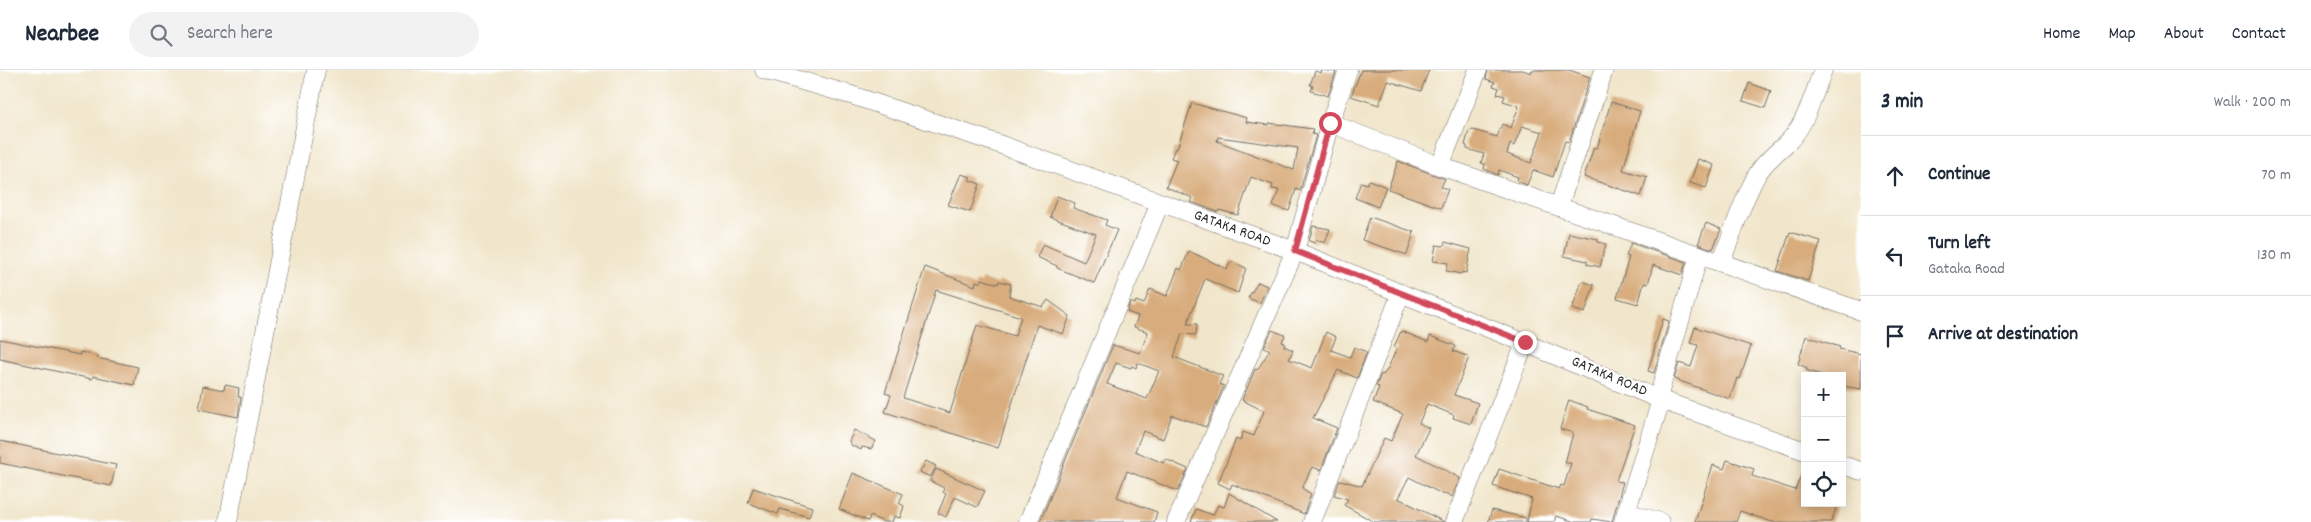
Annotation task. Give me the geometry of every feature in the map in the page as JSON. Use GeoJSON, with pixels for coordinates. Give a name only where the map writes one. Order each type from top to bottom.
{"type":"FeatureCollection","features":[{"type":"Feature","properties":{"kind":"street"},"geometry":{"type":"LineString","coordinates":[[228,522],[316,70]]}},
{"type":"Feature","properties":{"kind":"street","name":"GATAKA ROAD"},"geometry":{"type":"LineString","coordinates":[[764,70],[851,94],[996,142],[1295,251],[1525,342],[1660,399],[1801,450]]}},
{"type":"Feature","properties":{"kind":"street"},"geometry":{"type":"LineString","coordinates":[[1176,522],[1295,251],[1330,123],[1348,70]]}},
{"type":"Feature","properties":{"kind":"street"},"geometry":{"type":"LineString","coordinates":[[1440,166],[1478,70]]}},
{"type":"Feature","properties":{"kind":"street"},"geometry":{"type":"LineString","coordinates":[[1559,206],[1604,70]]}},
{"type":"Feature","properties":{"kind":"street"},"geometry":{"type":"LineString","coordinates":[[1721,262],[1749,190],[1759,171],[1799,128],[1823,70]]}},
{"type":"Feature","properties":{"kind":"street"},"geometry":{"type":"LineString","coordinates":[[1330,123],[1440,166],[1861,311]]}},
{"type":"Feature","properties":{"kind":"street"},"geometry":{"type":"LineString","coordinates":[[1028,522],[1160,203]]}},
{"type":"Feature","properties":{"kind":"street"},"geometry":{"type":"LineString","coordinates":[[1660,522],[1624,517],[1660,399],[1699,254]]}},
{"type":"Feature","properties":{"kind":"street"},"geometry":{"type":"LineString","coordinates":[[1312,522],[1402,293]]}},
{"type":"Feature","properties":{"kind":"street"},"geometry":{"type":"LineString","coordinates":[[1454,522],[1525,342]]}},
{"type":"Feature","properties":{"kind":"street"},"geometry":{"type":"LineString","coordinates":[[1846,466],[1861,472]]}},
{"type":"Feature","properties":{"kind":"building"},"geometry":{"type":"Polygon","coordinates":[[[1322,70],[1336,72],[1328,96],[1311,91],[1313,86],[1310,85],[1315,71],[1321,73],[1322,70]]]}},
{"type":"Feature","properties":{"kind":"building"},"geometry":{"type":"Polygon","coordinates":[[[1361,70],[1429,70],[1421,91],[1388,81],[1379,105],[1351,96],[1361,70]]]}},
{"type":"Feature","properties":{"kind":"building"},"geometry":{"type":"Polygon","coordinates":[[[1488,70],[1523,70],[1531,73],[1532,70],[1569,70],[1590,77],[1569,142],[1565,141],[1553,177],[1533,170],[1527,185],[1517,181],[1518,177],[1499,170],[1498,175],[1484,169],[1485,164],[1481,163],[1484,154],[1467,149],[1465,145],[1469,131],[1473,130],[1497,137],[1502,124],[1511,128],[1519,106],[1503,101],[1505,96],[1497,94],[1499,88],[1493,86],[1495,82],[1486,79],[1488,70]],[[1522,126],[1514,146],[1510,144],[1507,154],[1531,163],[1542,132],[1522,126]]]}},
{"type":"Feature","properties":{"kind":"building"},"geometry":{"type":"Polygon","coordinates":[[[1749,83],[1771,91],[1765,108],[1743,101],[1749,83]]]}},
{"type":"Feature","properties":{"kind":"building"},"geometry":{"type":"Polygon","coordinates":[[[1611,102],[1640,111],[1623,170],[1647,177],[1641,196],[1584,177],[1594,147],[1597,148],[1611,102]]]}},
{"type":"Feature","properties":{"kind":"building"},"geometry":{"type":"Polygon","coordinates":[[[1192,103],[1247,118],[1246,122],[1313,129],[1312,134],[1316,135],[1300,191],[1296,189],[1289,211],[1273,206],[1279,190],[1272,189],[1273,185],[1251,177],[1238,215],[1219,210],[1218,212],[1191,202],[1193,198],[1166,187],[1177,160],[1171,158],[1175,148],[1177,149],[1192,103]],[[1218,137],[1217,141],[1294,170],[1298,148],[1218,137]]]}},
{"type":"Feature","properties":{"kind":"building"},"geometry":{"type":"Polygon","coordinates":[[[1698,159],[1714,165],[1706,188],[1690,183],[1698,159]]]}},
{"type":"Feature","properties":{"kind":"building"},"geometry":{"type":"Polygon","coordinates":[[[1398,161],[1445,179],[1441,187],[1448,189],[1441,208],[1388,189],[1398,161]]]}},
{"type":"Feature","properties":{"kind":"building"},"geometry":{"type":"Polygon","coordinates":[[[961,174],[971,177],[969,180],[980,184],[970,212],[948,205],[961,174]]]}},
{"type":"Feature","properties":{"kind":"building"},"geometry":{"type":"Polygon","coordinates":[[[1369,180],[1386,187],[1378,207],[1355,198],[1361,182],[1367,184],[1369,180]]]}},
{"type":"Feature","properties":{"kind":"building"},"geometry":{"type":"Polygon","coordinates":[[[1057,196],[1075,203],[1073,208],[1107,220],[1105,225],[1117,230],[1094,283],[1057,268],[1057,266],[1037,257],[1043,244],[1084,262],[1096,234],[1050,217],[1057,196]]]}},
{"type":"Feature","properties":{"kind":"building"},"geometry":{"type":"Polygon","coordinates":[[[1370,217],[1414,232],[1407,255],[1362,240],[1370,217]]]}},
{"type":"Feature","properties":{"kind":"building"},"geometry":{"type":"Polygon","coordinates":[[[1706,223],[1721,229],[1713,249],[1698,244],[1706,223]]]}},
{"type":"Feature","properties":{"kind":"building"},"geometry":{"type":"Polygon","coordinates":[[[1313,226],[1330,229],[1325,243],[1316,240],[1315,243],[1309,241],[1313,226]]]}},
{"type":"Feature","properties":{"kind":"building"},"geometry":{"type":"Polygon","coordinates":[[[1790,232],[1821,241],[1808,281],[1777,271],[1790,232]]]}},
{"type":"Feature","properties":{"kind":"building"},"geometry":{"type":"Polygon","coordinates":[[[1569,233],[1598,239],[1598,242],[1606,244],[1600,267],[1587,264],[1587,261],[1564,256],[1569,233]]]}},
{"type":"Feature","properties":{"kind":"building"},"geometry":{"type":"Polygon","coordinates":[[[1445,242],[1471,249],[1466,273],[1446,271],[1448,263],[1433,261],[1436,245],[1444,246],[1445,242]]]}},
{"type":"Feature","properties":{"kind":"building"},"geometry":{"type":"Polygon","coordinates":[[[1631,243],[1686,262],[1682,275],[1653,265],[1648,284],[1644,283],[1638,304],[1617,298],[1629,257],[1626,256],[1631,243]]]}},
{"type":"Feature","properties":{"kind":"building"},"geometry":{"type":"Polygon","coordinates":[[[1189,251],[1227,269],[1231,261],[1246,268],[1238,293],[1205,279],[1187,324],[1197,324],[1196,335],[1182,334],[1174,357],[1223,376],[1219,384],[1224,386],[1206,427],[1172,415],[1163,439],[1143,431],[1135,451],[1163,463],[1165,459],[1188,469],[1178,491],[1127,471],[1117,497],[1157,512],[1154,522],[1040,522],[1113,345],[1140,353],[1148,332],[1134,327],[1138,316],[1127,312],[1130,302],[1135,304],[1136,301],[1144,304],[1150,289],[1167,296],[1178,268],[1181,270],[1189,251]],[[1116,363],[1107,384],[1147,399],[1159,371],[1138,363],[1136,368],[1132,366],[1131,368],[1116,363]]]}},
{"type":"Feature","properties":{"kind":"building"},"geometry":{"type":"Polygon","coordinates":[[[925,267],[975,286],[976,281],[981,283],[982,279],[998,284],[999,281],[1011,284],[1009,296],[1043,307],[1048,300],[1070,316],[1063,334],[1037,325],[998,448],[885,412],[891,395],[885,393],[925,267]],[[936,290],[903,398],[950,413],[977,325],[1015,336],[1021,317],[936,290]]]}},
{"type":"Feature","properties":{"kind":"building"},"geometry":{"type":"Polygon","coordinates":[[[1582,281],[1594,285],[1585,313],[1572,309],[1582,281]]]}},
{"type":"Feature","properties":{"kind":"building"},"geometry":{"type":"Polygon","coordinates":[[[1258,282],[1267,286],[1260,303],[1248,298],[1258,282]]]}},
{"type":"Feature","properties":{"kind":"building"},"geometry":{"type":"Polygon","coordinates":[[[1663,319],[1669,321],[1654,373],[1648,371],[1663,319]]]}},
{"type":"Feature","properties":{"kind":"building"},"geometry":{"type":"Polygon","coordinates":[[[1695,327],[1751,346],[1740,379],[1737,378],[1730,399],[1674,379],[1679,363],[1691,367],[1698,345],[1690,343],[1695,327]]]}},
{"type":"Feature","properties":{"kind":"building"},"geometry":{"type":"Polygon","coordinates":[[[1272,330],[1285,335],[1282,342],[1285,343],[1284,346],[1293,350],[1289,359],[1312,368],[1326,332],[1336,337],[1331,350],[1350,357],[1354,347],[1367,352],[1357,378],[1338,370],[1313,418],[1337,428],[1321,470],[1312,467],[1302,488],[1311,494],[1304,514],[1232,484],[1230,489],[1218,483],[1236,439],[1240,441],[1243,432],[1254,436],[1264,411],[1242,400],[1255,369],[1257,370],[1270,350],[1264,347],[1272,330]]]}},
{"type":"Feature","properties":{"kind":"building"},"geometry":{"type":"Polygon","coordinates":[[[1401,331],[1428,342],[1430,336],[1456,346],[1453,351],[1469,357],[1454,395],[1478,403],[1471,424],[1453,418],[1454,415],[1427,404],[1419,423],[1429,428],[1416,455],[1460,478],[1452,497],[1445,493],[1444,495],[1409,477],[1398,498],[1444,522],[1374,522],[1344,505],[1348,499],[1334,495],[1340,480],[1362,486],[1384,438],[1391,441],[1403,414],[1373,402],[1379,387],[1376,386],[1381,374],[1383,375],[1387,370],[1397,348],[1394,347],[1401,331]]]}},
{"type":"Feature","properties":{"kind":"building"},"geometry":{"type":"Polygon","coordinates":[[[1806,336],[1840,347],[1839,349],[1861,354],[1861,389],[1846,387],[1846,372],[1812,372],[1798,364],[1806,336]]]}},
{"type":"Feature","properties":{"kind":"building"},"geometry":{"type":"Polygon","coordinates":[[[0,339],[80,355],[80,352],[98,356],[97,358],[138,367],[134,385],[93,376],[92,379],[0,359],[0,339]]]}},
{"type":"Feature","properties":{"kind":"building"},"geometry":{"type":"Polygon","coordinates":[[[225,385],[239,388],[238,397],[241,397],[238,417],[199,409],[203,386],[224,390],[225,385]]]}},
{"type":"Feature","properties":{"kind":"building"},"geometry":{"type":"Polygon","coordinates":[[[1569,400],[1588,407],[1587,409],[1635,425],[1616,481],[1623,482],[1612,522],[1592,519],[1591,522],[1575,522],[1556,516],[1554,522],[1527,522],[1532,499],[1493,486],[1499,469],[1559,489],[1561,485],[1564,486],[1571,463],[1565,463],[1573,433],[1560,429],[1569,400]]]}},
{"type":"Feature","properties":{"kind":"building"},"geometry":{"type":"Polygon","coordinates":[[[854,430],[876,441],[871,449],[862,447],[861,450],[851,445],[849,442],[854,430]]]}},
{"type":"Feature","properties":{"kind":"building"},"geometry":{"type":"Polygon","coordinates":[[[0,441],[116,465],[111,486],[0,463],[0,441]]]}},
{"type":"Feature","properties":{"kind":"building"},"geometry":{"type":"Polygon","coordinates":[[[1727,460],[1754,469],[1752,476],[1795,490],[1801,476],[1801,507],[1837,507],[1831,522],[1772,522],[1740,511],[1736,522],[1695,522],[1713,465],[1724,469],[1727,460]]]}},
{"type":"Feature","properties":{"kind":"building"},"geometry":{"type":"Polygon","coordinates":[[[926,461],[936,466],[930,477],[920,472],[926,461]]]}},
{"type":"Feature","properties":{"kind":"building"},"geometry":{"type":"Polygon","coordinates":[[[936,469],[985,491],[977,507],[955,497],[946,517],[938,513],[946,494],[943,492],[944,488],[930,481],[936,469]]]}},
{"type":"Feature","properties":{"kind":"building"},"geometry":{"type":"Polygon","coordinates":[[[853,473],[903,494],[899,503],[904,506],[900,518],[894,516],[892,522],[884,522],[870,516],[868,521],[839,509],[853,473]]]}},
{"type":"Feature","properties":{"kind":"building"},"geometry":{"type":"Polygon","coordinates":[[[753,488],[812,507],[809,517],[780,509],[778,514],[748,503],[753,488]]]}},
{"type":"Feature","properties":{"kind":"building"},"geometry":{"type":"Polygon","coordinates":[[[1229,493],[1277,522],[1191,522],[1196,509],[1213,515],[1218,505],[1224,507],[1229,493]]]}},
{"type":"Feature","properties":{"kind":"building"},"geometry":{"type":"Polygon","coordinates":[[[1492,510],[1526,518],[1526,522],[1488,522],[1492,510]]]}},
{"type":"Feature","properties":{"kind":"route"},"geometry":{"type":"LineString","coordinates":[[1330,123],[1295,251],[1525,342]]}}]}
